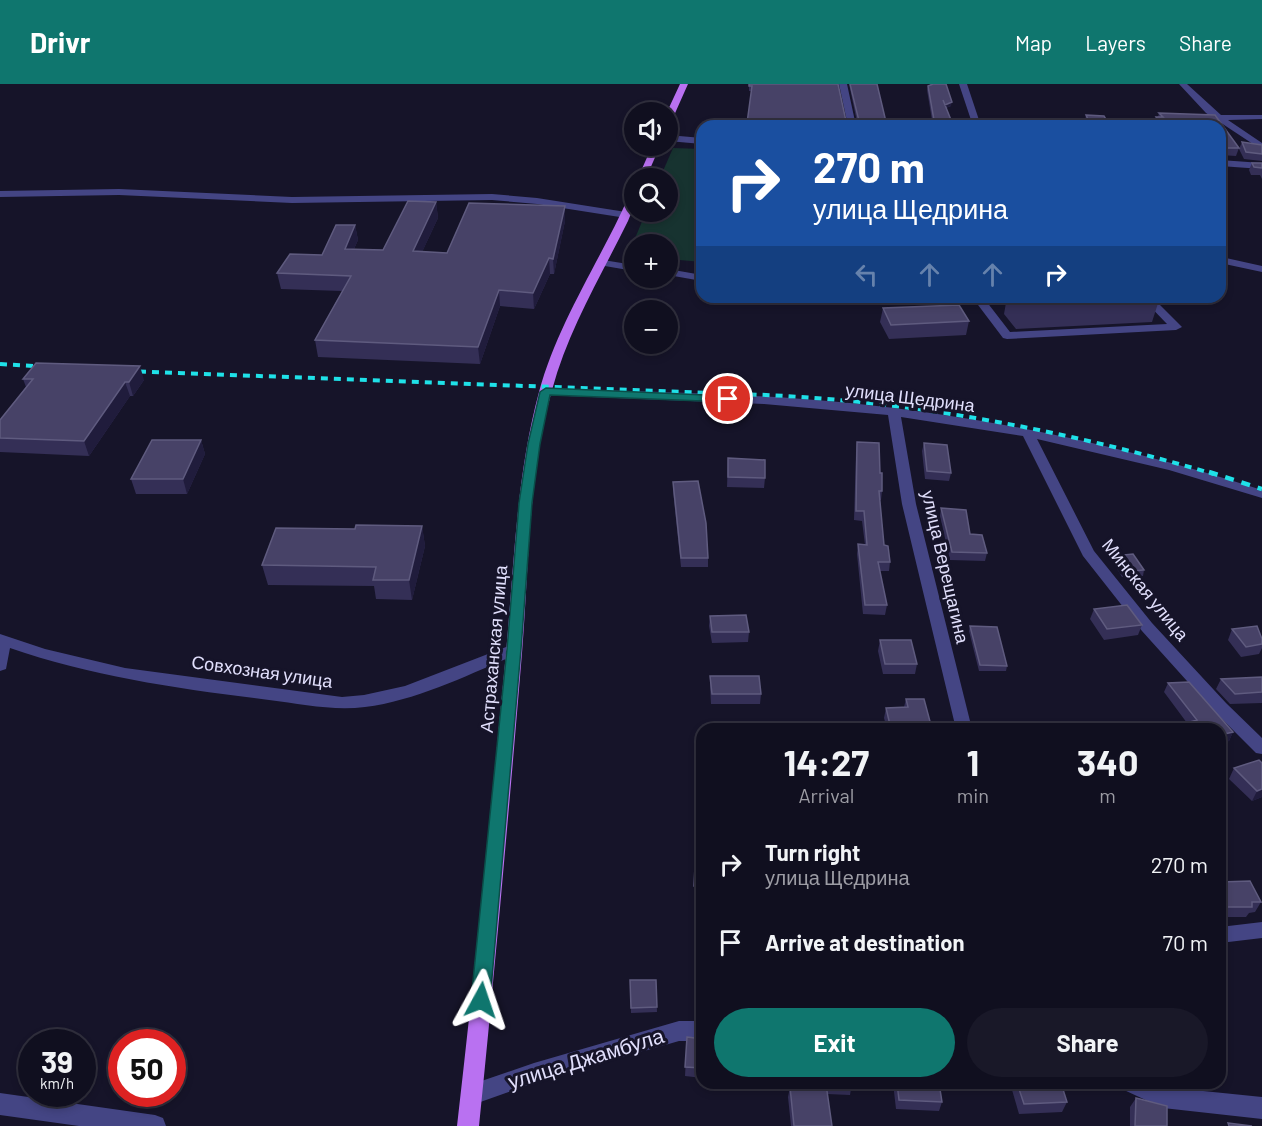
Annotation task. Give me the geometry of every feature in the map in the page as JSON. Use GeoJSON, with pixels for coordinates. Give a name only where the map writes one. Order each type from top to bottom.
{"type":"FeatureCollection","features":[{"type":"Feature","properties":{"kind":"main road"},"geometry":{"type":"LineString","coordinates":[[676,102],[684,84]]}},
{"type":"Feature","properties":{"kind":"main road","name":"Астраханская улица"},"geometry":{"type":"LineString","coordinates":[[468,1126],[514,649],[525,503],[534,444],[546,392],[562,345],[624,219]]}},
{"type":"Feature","properties":{"kind":"street"},"geometry":{"type":"LineString","coordinates":[[843,84],[851,120]]}},
{"type":"Feature","properties":{"kind":"street"},"geometry":{"type":"LineString","coordinates":[[963,84],[975,120]]}},
{"type":"Feature","properties":{"kind":"street"},"geometry":{"type":"LineString","coordinates":[[1183,84],[1209,111],[1224,120]]}},
{"type":"Feature","properties":{"kind":"street"},"geometry":{"type":"LineString","coordinates":[[1221,118],[1262,117]]}},
{"type":"Feature","properties":{"kind":"street"},"geometry":{"type":"LineString","coordinates":[[1226,122],[1262,147]]}},
{"type":"Feature","properties":{"kind":"street"},"geometry":{"type":"LineString","coordinates":[[678,139],[696,140]]}},
{"type":"Feature","properties":{"kind":"street"},"geometry":{"type":"LineString","coordinates":[[1226,163],[1262,166]]}},
{"type":"Feature","properties":{"kind":"street"},"geometry":{"type":"LineString","coordinates":[[0,194],[119,192],[292,200],[492,197],[624,215]]}},
{"type":"Feature","properties":{"kind":"street"},"geometry":{"type":"LineString","coordinates":[[1226,261],[1262,269]]}},
{"type":"Feature","properties":{"kind":"street"},"geometry":{"type":"LineString","coordinates":[[603,263],[624,266]]}},
{"type":"Feature","properties":{"kind":"street"},"geometry":{"type":"LineString","coordinates":[[678,274],[696,277]]}},
{"type":"Feature","properties":{"kind":"street"},"geometry":{"type":"LineString","coordinates":[[982,303],[1007,336],[1176,327],[1152,303]]}},
{"type":"Feature","properties":{"kind":"street","name":"улица Щедрина"},"geometry":{"type":"LineString","coordinates":[[546,392],[728,399],[894,412],[1028,434],[1120,454],[1262,494]]}},
{"type":"Feature","properties":{"kind":"street","name":"улица Верещагина"},"geometry":{"type":"LineString","coordinates":[[894,412],[909,504],[963,723]]}},
{"type":"Feature","properties":{"kind":"street","name":"Минская улица"},"geometry":{"type":"LineString","coordinates":[[1028,434],[1088,553],[1147,627],[1220,707],[1262,747]]}},
{"type":"Feature","properties":{"kind":"street"},"geometry":{"type":"LineString","coordinates":[[0,640],[3,651],[0,665]]}},
{"type":"Feature","properties":{"kind":"street","name":"Совхозная улица"},"geometry":{"type":"LineString","coordinates":[[0,640],[56,659],[106,670],[342,703],[369,703],[400,695],[514,649]]}},
{"type":"Feature","properties":{"kind":"street"},"geometry":{"type":"LineString","coordinates":[[1226,934],[1262,930]]}},
{"type":"Feature","properties":{"kind":"street","name":"улица Джамбула"},"geometry":{"type":"LineString","coordinates":[[472,1094],[534,1073],[679,1031],[696,1031]]}},
{"type":"Feature","properties":{"kind":"street"},"geometry":{"type":"LineString","coordinates":[[1145,1089],[1162,1097],[1262,1108]]}},
{"type":"Feature","properties":{"kind":"street"},"geometry":{"type":"LineString","coordinates":[[0,1104],[155,1126]]}},
{"type":"Feature","properties":{"kind":"green space"},"geometry":{"type":"Polygon","coordinates":[[[678,148],[696,149],[696,261],[678,260],[678,234],[637,234],[642,222],[678,222],[678,168],[664,168],[670,156],[678,156],[678,148]]]}},
{"type":"Feature","properties":{"kind":"building"},"geometry":{"type":"Polygon","coordinates":[[[749,84],[838,84],[846,120],[747,120],[752,86],[749,84]]]}},
{"type":"Feature","properties":{"kind":"building"},"geometry":{"type":"Polygon","coordinates":[[[850,84],[877,84],[886,120],[859,120],[850,84]]]}},
{"type":"Feature","properties":{"kind":"building"},"geometry":{"type":"Polygon","coordinates":[[[946,84],[952,102],[945,105],[951,120],[934,120],[928,86],[946,84]]]}},
{"type":"Feature","properties":{"kind":"building"},"geometry":{"type":"Polygon","coordinates":[[[1159,113],[1215,115],[1219,120],[1158,120],[1156,117],[1163,117],[1159,113]]]}},
{"type":"Feature","properties":{"kind":"building"},"geometry":{"type":"Polygon","coordinates":[[[1086,115],[1104,116],[1106,120],[1088,120],[1086,115]]]}},
{"type":"Feature","properties":{"kind":"building"},"geometry":{"type":"Polygon","coordinates":[[[1226,130],[1239,148],[1226,148],[1226,130]]]}},
{"type":"Feature","properties":{"kind":"building"},"geometry":{"type":"Polygon","coordinates":[[[1242,142],[1262,145],[1262,154],[1246,152],[1242,142]]]}},
{"type":"Feature","properties":{"kind":"building"},"geometry":{"type":"Polygon","coordinates":[[[1252,163],[1262,163],[1262,168],[1254,167],[1252,163]]]}},
{"type":"Feature","properties":{"kind":"building"},"geometry":{"type":"Polygon","coordinates":[[[408,201],[436,202],[413,251],[447,253],[469,203],[565,206],[553,259],[549,258],[533,293],[499,290],[478,347],[315,340],[351,276],[277,273],[290,254],[322,255],[336,225],[355,225],[345,249],[383,250],[408,201]]]}},
{"type":"Feature","properties":{"kind":"building"},"geometry":{"type":"Polygon","coordinates":[[[959,305],[969,321],[891,325],[883,308],[959,305]]]}},
{"type":"Feature","properties":{"kind":"building"},"geometry":{"type":"Polygon","coordinates":[[[36,363],[140,366],[129,382],[125,382],[84,441],[0,438],[0,420],[33,379],[23,379],[36,363]]]}},
{"type":"Feature","properties":{"kind":"building"},"geometry":{"type":"Polygon","coordinates":[[[152,440],[201,440],[183,479],[131,479],[152,440]]]}},
{"type":"Feature","properties":{"kind":"building"},"geometry":{"type":"Polygon","coordinates":[[[857,442],[879,443],[882,491],[879,491],[884,545],[888,546],[890,562],[878,562],[887,605],[865,605],[858,544],[867,545],[864,511],[856,511],[857,442]]]}},
{"type":"Feature","properties":{"kind":"building"},"geometry":{"type":"Polygon","coordinates":[[[924,443],[947,445],[951,473],[927,471],[924,443]]]}},
{"type":"Feature","properties":{"kind":"building"},"geometry":{"type":"Polygon","coordinates":[[[728,458],[765,460],[765,478],[728,477],[728,458]]]}},
{"type":"Feature","properties":{"kind":"building"},"geometry":{"type":"Polygon","coordinates":[[[698,481],[706,523],[708,558],[681,558],[673,482],[698,481]]]}},
{"type":"Feature","properties":{"kind":"building"},"geometry":{"type":"Polygon","coordinates":[[[941,508],[966,510],[970,534],[982,535],[987,553],[952,552],[941,508]]]}},
{"type":"Feature","properties":{"kind":"building"},"geometry":{"type":"Polygon","coordinates":[[[356,525],[422,526],[409,580],[373,580],[376,567],[262,565],[276,528],[355,529],[356,525]]]}},
{"type":"Feature","properties":{"kind":"building"},"geometry":{"type":"Polygon","coordinates":[[[1133,554],[1144,570],[1124,572],[1113,556],[1133,554]]]}},
{"type":"Feature","properties":{"kind":"building"},"geometry":{"type":"Polygon","coordinates":[[[1127,605],[1142,625],[1107,629],[1094,609],[1127,605]]]}},
{"type":"Feature","properties":{"kind":"building"},"geometry":{"type":"Polygon","coordinates":[[[746,615],[749,632],[712,632],[710,616],[746,615]]]}},
{"type":"Feature","properties":{"kind":"building"},"geometry":{"type":"Polygon","coordinates":[[[970,626],[997,627],[1007,666],[980,665],[970,626]]]}},
{"type":"Feature","properties":{"kind":"building"},"geometry":{"type":"Polygon","coordinates":[[[1257,626],[1262,644],[1246,647],[1232,629],[1257,626]]]}},
{"type":"Feature","properties":{"kind":"building"},"geometry":{"type":"Polygon","coordinates":[[[880,640],[911,640],[917,664],[885,664],[880,640]]]}},
{"type":"Feature","properties":{"kind":"building"},"geometry":{"type":"Polygon","coordinates":[[[710,676],[759,676],[761,694],[712,694],[710,676]]]}},
{"type":"Feature","properties":{"kind":"building"},"geometry":{"type":"Polygon","coordinates":[[[1262,677],[1262,692],[1235,694],[1221,679],[1262,677]]]}},
{"type":"Feature","properties":{"kind":"building"},"geometry":{"type":"Polygon","coordinates":[[[1189,682],[1225,723],[1186,723],[1197,720],[1168,683],[1189,682]]]}},
{"type":"Feature","properties":{"kind":"building"},"geometry":{"type":"Polygon","coordinates":[[[906,699],[924,699],[930,723],[890,723],[886,708],[908,707],[906,699]]]}},
{"type":"Feature","properties":{"kind":"building"},"geometry":{"type":"Polygon","coordinates":[[[1226,724],[1233,732],[1226,734],[1226,724]]]}},
{"type":"Feature","properties":{"kind":"building"},"geometry":{"type":"Polygon","coordinates":[[[1259,760],[1262,763],[1262,789],[1257,791],[1234,768],[1259,760]]]}},
{"type":"Feature","properties":{"kind":"building"},"geometry":{"type":"Polygon","coordinates":[[[695,866],[696,886],[694,886],[695,866]]]}},
{"type":"Feature","properties":{"kind":"building"},"geometry":{"type":"Polygon","coordinates":[[[1250,881],[1261,902],[1252,902],[1252,907],[1226,907],[1226,882],[1250,881]]]}},
{"type":"Feature","properties":{"kind":"building"},"geometry":{"type":"Polygon","coordinates":[[[630,980],[656,980],[657,1007],[631,1008],[630,980]]]}},
{"type":"Feature","properties":{"kind":"building"},"geometry":{"type":"Polygon","coordinates":[[[687,1037],[696,1038],[696,1068],[685,1067],[687,1037]]]}},
{"type":"Feature","properties":{"kind":"building"},"geometry":{"type":"Polygon","coordinates":[[[790,1089],[827,1089],[832,1126],[794,1126],[790,1089]]]}},
{"type":"Feature","properties":{"kind":"building"},"geometry":{"type":"Polygon","coordinates":[[[898,1089],[940,1089],[942,1102],[899,1100],[898,1089]]]}},
{"type":"Feature","properties":{"kind":"building"},"geometry":{"type":"Polygon","coordinates":[[[1019,1089],[1063,1089],[1067,1102],[1024,1104],[1019,1089]]]}},
{"type":"Feature","properties":{"kind":"building"},"geometry":{"type":"Polygon","coordinates":[[[1136,1098],[1167,1106],[1167,1126],[1135,1126],[1136,1098]]]}},
{"type":"Feature","properties":{"kind":"building"},"geometry":{"type":"Polygon","coordinates":[[[1228,1123],[1252,1126],[1229,1126],[1228,1123]]]}},
{"type":"Feature","properties":{"kind":"railway"},"geometry":{"type":"LineString","coordinates":[[0,364],[51,367]]}},
{"type":"Feature","properties":{"kind":"railway"},"geometry":{"type":"LineString","coordinates":[[126,371],[766,395],[880,404],[1048,432],[1104,444],[1214,474]]}},
{"type":"Feature","properties":{"kind":"railway"},"geometry":{"type":"LineString","coordinates":[[1209,472],[1262,489]]}},
{"type":"Feature","properties":{"kind":"route"},"geometry":{"type":"LineString","coordinates":[[481,1000],[514,649],[525,503],[534,444],[546,392],[728,399]]}}]}
